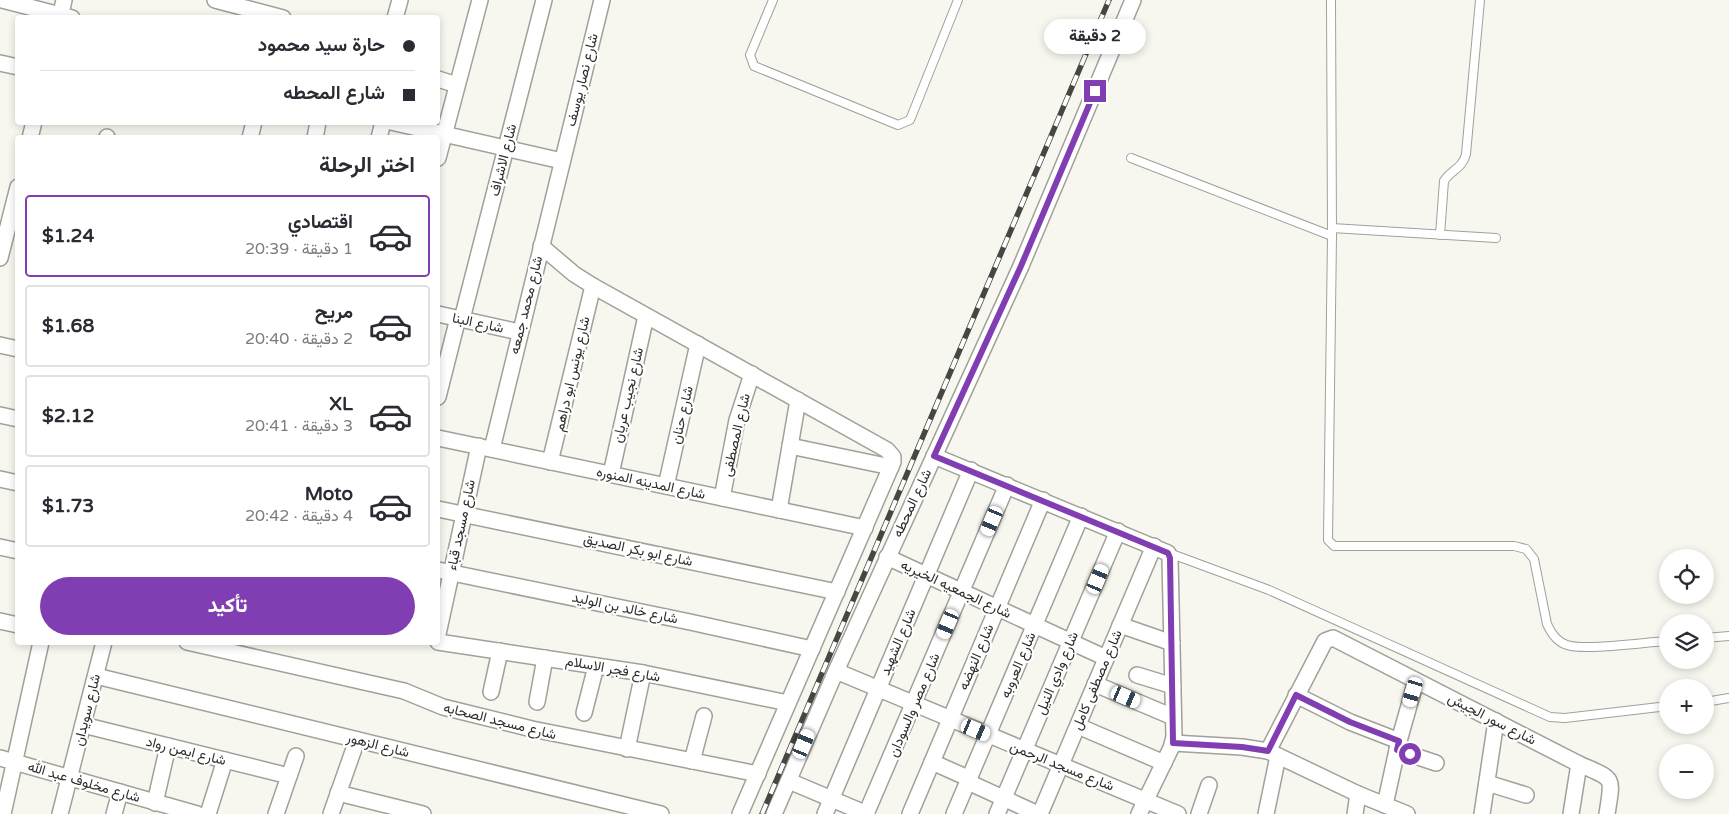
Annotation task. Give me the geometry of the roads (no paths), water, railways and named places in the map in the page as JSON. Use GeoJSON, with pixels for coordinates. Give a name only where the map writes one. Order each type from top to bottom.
{"type":"FeatureCollection","features":[{"type":"Feature","properties":{"kind":"street"},"geometry":{"type":"LineString","coordinates":[[2,0],[64,12]]}},
{"type":"Feature","properties":{"kind":"street"},"geometry":{"type":"LineString","coordinates":[[214,0],[274,15]]}},
{"type":"Feature","properties":{"kind":"street"},"geometry":{"type":"LineString","coordinates":[[396,15],[400,0]]}},
{"type":"Feature","properties":{"kind":"street"},"geometry":{"type":"LineString","coordinates":[[440,150],[480,0]]}},
{"type":"Feature","properties":{"kind":"street","name":"شارع الاشراف"},"geometry":{"type":"LineString","coordinates":[[440,391],[544,0]]}},
{"type":"Feature","properties":{"kind":"street","name":"شارع نصار يوسف"},"geometry":{"type":"LineString","coordinates":[[562,160],[602,0]]}},
{"type":"Feature","properties":{"kind":"street","name":"شارع المحطه"},"geometry":{"type":"LineString","coordinates":[[774,814],[887,557],[1021,266],[1133,0]]}},
{"type":"Feature","properties":{"kind":"street"},"geometry":{"type":"LineString","coordinates":[[0,63],[15,66]]}},
{"type":"Feature","properties":{"kind":"street"},"geometry":{"type":"LineString","coordinates":[[440,80],[457,85]]}},
{"type":"Feature","properties":{"kind":"street"},"geometry":{"type":"LineString","coordinates":[[404,125],[562,160]]}},
{"type":"Feature","properties":{"kind":"street","name":"شارع محمد جمعه"},"geometry":{"type":"LineString","coordinates":[[485,448],[519,332],[562,160]]}},
{"type":"Feature","properties":{"kind":"street"},"geometry":{"type":"LineString","coordinates":[[0,258],[15,198]]}},
{"type":"Feature","properties":{"kind":"street"},"geometry":{"type":"LineString","coordinates":[[541,246],[574,274],[593,286],[891,453],[893,457],[891,467],[740,814]]}},
{"type":"Feature","properties":{"kind":"street","name":"شارع يونس ابو دراهم"},"geometry":{"type":"LineString","coordinates":[[550,462],[593,286]]}},
{"type":"Feature","properties":{"kind":"street","name":"شارع البنا"},"geometry":{"type":"LineString","coordinates":[[440,314],[519,332]]}},
{"type":"Feature","properties":{"kind":"street","name":"شارع نجيب عريان"},"geometry":{"type":"LineString","coordinates":[[610,474],[646,316]]}},
{"type":"Feature","properties":{"kind":"street","name":"شارع حنان"},"geometry":{"type":"LineString","coordinates":[[666,486],[698,344]]}},
{"type":"Feature","properties":{"kind":"street"},"geometry":{"type":"LineString","coordinates":[[0,345],[15,348]]}},
{"type":"Feature","properties":{"kind":"street","name":"شارع المصطفى"},"geometry":{"type":"LineString","coordinates":[[722,498],[737,420],[752,374]]}},
{"type":"Feature","properties":{"kind":"street"},"geometry":{"type":"LineString","coordinates":[[779,510],[798,400]]}},
{"type":"Feature","properties":{"kind":"street"},"geometry":{"type":"LineString","coordinates":[[0,415],[15,418]]}},
{"type":"Feature","properties":{"kind":"street","name":"شارع المدينه المنوره"},"geometry":{"type":"LineString","coordinates":[[440,438],[864,528]]}},
{"type":"Feature","properties":{"kind":"street"},"geometry":{"type":"LineString","coordinates":[[790,446],[891,467]]}},
{"type":"Feature","properties":{"kind":"street","name":"شارع مسجد قباء"},"geometry":{"type":"LineString","coordinates":[[440,613],[444,572],[485,448]]}},
{"type":"Feature","properties":{"kind":"street"},"geometry":{"type":"LineString","coordinates":[[934,456],[1161,549],[1170,558],[1173,743],[1139,814]]}},
{"type":"Feature","properties":{"kind":"street","name":"شارع الشهيد"},"geometry":{"type":"LineString","coordinates":[[825,814],[971,470]]}},
{"type":"Feature","properties":{"kind":"street"},"geometry":{"type":"LineString","coordinates":[[0,479],[15,482]]}},
{"type":"Feature","properties":{"kind":"street","name":"شارع مصر والسودان"},"geometry":{"type":"LineString","coordinates":[[867,814],[1008,485]]}},
{"type":"Feature","properties":{"kind":"street","name":"شارع النهضه"},"geometry":{"type":"LineString","coordinates":[[910,814],[1043,500]]}},
{"type":"Feature","properties":{"kind":"street","name":"شارع ابو بكر الصديق"},"geometry":{"type":"LineString","coordinates":[[440,509],[837,592]]}},
{"type":"Feature","properties":{"kind":"street","name":"شارع العروبه"},"geometry":{"type":"LineString","coordinates":[[954,814],[1081,516]]}},
{"type":"Feature","properties":{"kind":"street","name":"شارع وادي النيل"},"geometry":{"type":"LineString","coordinates":[[997,814],[1118,531]]}},
{"type":"Feature","properties":{"kind":"street"},"geometry":{"type":"LineString","coordinates":[[0,547],[15,550]]}},
{"type":"Feature","properties":{"kind":"street","name":"شارع مصطفى كامل"},"geometry":{"type":"LineString","coordinates":[[1039,814],[1120,625],[1161,549]]}},
{"type":"Feature","properties":{"kind":"street","name":"شارع الجمعيه الخيريه"},"geometry":{"type":"LineString","coordinates":[[887,557],[1106,658]]}},
{"type":"Feature","properties":{"kind":"street","name":"شارع خالد بن الوليد"},"geometry":{"type":"LineString","coordinates":[[444,572],[812,649]]}},
{"type":"Feature","properties":{"kind":"street"},"geometry":{"type":"LineString","coordinates":[[0,621],[15,624]]}},
{"type":"Feature","properties":{"kind":"street"},"geometry":{"type":"LineString","coordinates":[[1120,625],[1172,643]]}},
{"type":"Feature","properties":{"kind":"street","name":"شارع سور الجيش"},"geometry":{"type":"LineString","coordinates":[[1296,695],[1325,641],[1333,638],[1610,778],[1612,785],[1607,814]]}},
{"type":"Feature","properties":{"kind":"street","name":"شارع فجر الاسلام"},"geometry":{"type":"LineString","coordinates":[[440,642],[643,673],[788,703]]}},
{"type":"Feature","properties":{"kind":"street"},"geometry":{"type":"LineString","coordinates":[[3,814],[7,760],[40,645]]}},
{"type":"Feature","properties":{"kind":"street","name":"شارع سويدان"},"geometry":{"type":"LineString","coordinates":[[60,814],[103,645]]}},
{"type":"Feature","properties":{"kind":"street","name":"شارع مسجد الصحابه"},"geometry":{"type":"LineString","coordinates":[[199,645],[404,691],[443,707],[540,731],[758,774]]}},
{"type":"Feature","properties":{"kind":"street"},"geometry":{"type":"LineString","coordinates":[[491,692],[500,651]]}},
{"type":"Feature","properties":{"kind":"street"},"geometry":{"type":"LineString","coordinates":[[537,702],[545,658]]}},
{"type":"Feature","properties":{"kind":"street"},"geometry":{"type":"LineString","coordinates":[[584,713],[596,666]]}},
{"type":"Feature","properties":{"kind":"street","name":"شارع مسجد الرحمن"},"geometry":{"type":"LineString","coordinates":[[836,671],[1178,814]]}},
{"type":"Feature","properties":{"kind":"street"},"geometry":{"type":"LineString","coordinates":[[627,749],[643,673]]}},
{"type":"Feature","properties":{"kind":"street"},"geometry":{"type":"LineString","coordinates":[[1137,675],[1173,686]]}},
{"type":"Feature","properties":{"kind":"street","name":"شارع الزهور"},"geometry":{"type":"LineString","coordinates":[[96,676],[661,814]]}},
{"type":"Feature","properties":{"kind":"street"},"geometry":{"type":"LineString","coordinates":[[1385,805],[1398,746],[1416,681]]}},
{"type":"Feature","properties":{"kind":"street"},"geometry":{"type":"LineString","coordinates":[[1095,684],[1173,717]]}},
{"type":"Feature","properties":{"kind":"street"},"geometry":{"type":"LineString","coordinates":[[1266,814],[1273,754],[1296,695],[1436,763]]}},
{"type":"Feature","properties":{"kind":"street"},"geometry":{"type":"LineString","coordinates":[[692,761],[704,716]]}},
{"type":"Feature","properties":{"kind":"street"},"geometry":{"type":"LineString","coordinates":[[1482,814],[1496,722]]}},
{"type":"Feature","properties":{"kind":"street","name":"شارع ايمن رواد"},"geometry":{"type":"LineString","coordinates":[[83,725],[289,776]]}},
{"type":"Feature","properties":{"kind":"street"},"geometry":{"type":"LineString","coordinates":[[1078,726],[1164,763]]}},
{"type":"Feature","properties":{"kind":"street"},"geometry":{"type":"LineString","coordinates":[[331,814],[356,740]]}},
{"type":"Feature","properties":{"kind":"street"},"geometry":{"type":"LineString","coordinates":[[1173,743],[1242,747],[1273,754],[1358,794],[1408,814]]}},
{"type":"Feature","properties":{"kind":"street"},"geometry":{"type":"LineString","coordinates":[[163,808],[168,746]]}},
{"type":"Feature","properties":{"kind":"street"},"geometry":{"type":"LineString","coordinates":[[276,814],[296,756]]}},
{"type":"Feature","properties":{"kind":"street","name":"شارع مخلوف عبد الله"},"geometry":{"type":"LineString","coordinates":[[7,760],[120,792],[163,808],[197,814]]}},
{"type":"Feature","properties":{"kind":"street"},"geometry":{"type":"LineString","coordinates":[[208,814],[225,760]]}},
{"type":"Feature","properties":{"kind":"street"},"geometry":{"type":"LineString","coordinates":[[932,762],[1004,799],[1039,814]]}},
{"type":"Feature","properties":{"kind":"street"},"geometry":{"type":"LineString","coordinates":[[1571,814],[1579,764]]}},
{"type":"Feature","properties":{"kind":"street"},"geometry":{"type":"LineString","coordinates":[[789,781],[867,814]]}},
{"type":"Feature","properties":{"kind":"street"},"geometry":{"type":"LineString","coordinates":[[1487,783],[1526,795]]}},
{"type":"Feature","properties":{"kind":"street"},"geometry":{"type":"LineString","coordinates":[[1199,814],[1209,785]]}},
{"type":"Feature","properties":{"kind":"street"},"geometry":{"type":"LineString","coordinates":[[114,814],[120,792]]}},
{"type":"Feature","properties":{"kind":"street"},"geometry":{"type":"LineString","coordinates":[[338,793],[423,814]]}},
{"type":"Feature","properties":{"kind":"street"},"geometry":{"type":"LineString","coordinates":[[1354,814],[1358,794]]}},
{"type":"Feature","properties":{"kind":"lane"},"geometry":{"type":"LineString","coordinates":[[773,0],[750,55],[754,66],[898,125],[910,120],[958,0]]}},
{"type":"Feature","properties":{"kind":"lane"},"geometry":{"type":"LineString","coordinates":[[1331,0],[1332,236],[1328,536],[1330,544],[1334,546],[1514,546],[1526,549],[1534,558],[1547,624],[1551,633],[1558,640],[1577,647],[1659,642]]}},
{"type":"Feature","properties":{"kind":"lane"},"geometry":{"type":"LineString","coordinates":[[1440,235],[1444,181],[1462,165],[1466,154],[1480,0]]}},
{"type":"Feature","properties":{"kind":"lane"},"geometry":{"type":"LineString","coordinates":[[1131,158],[1332,236]]}},
{"type":"Feature","properties":{"kind":"lane"},"geometry":{"type":"LineString","coordinates":[[1332,228],[1496,238]]}},
{"type":"Feature","properties":{"kind":"lane"},"geometry":{"type":"LineString","coordinates":[[1161,549],[1270,590],[1550,717],[1565,718],[1659,707]]}},
{"type":"Feature","properties":{"kind":"lane"},"geometry":{"type":"LineString","coordinates":[[1714,637],[1729,636]]}},
{"type":"Feature","properties":{"kind":"lane"},"geometry":{"type":"LineString","coordinates":[[1714,700],[1729,698]]}},
{"type":"Feature","properties":{"kind":"railway"},"geometry":{"type":"LineString","coordinates":[[762,814],[1109,0]]}}]}
